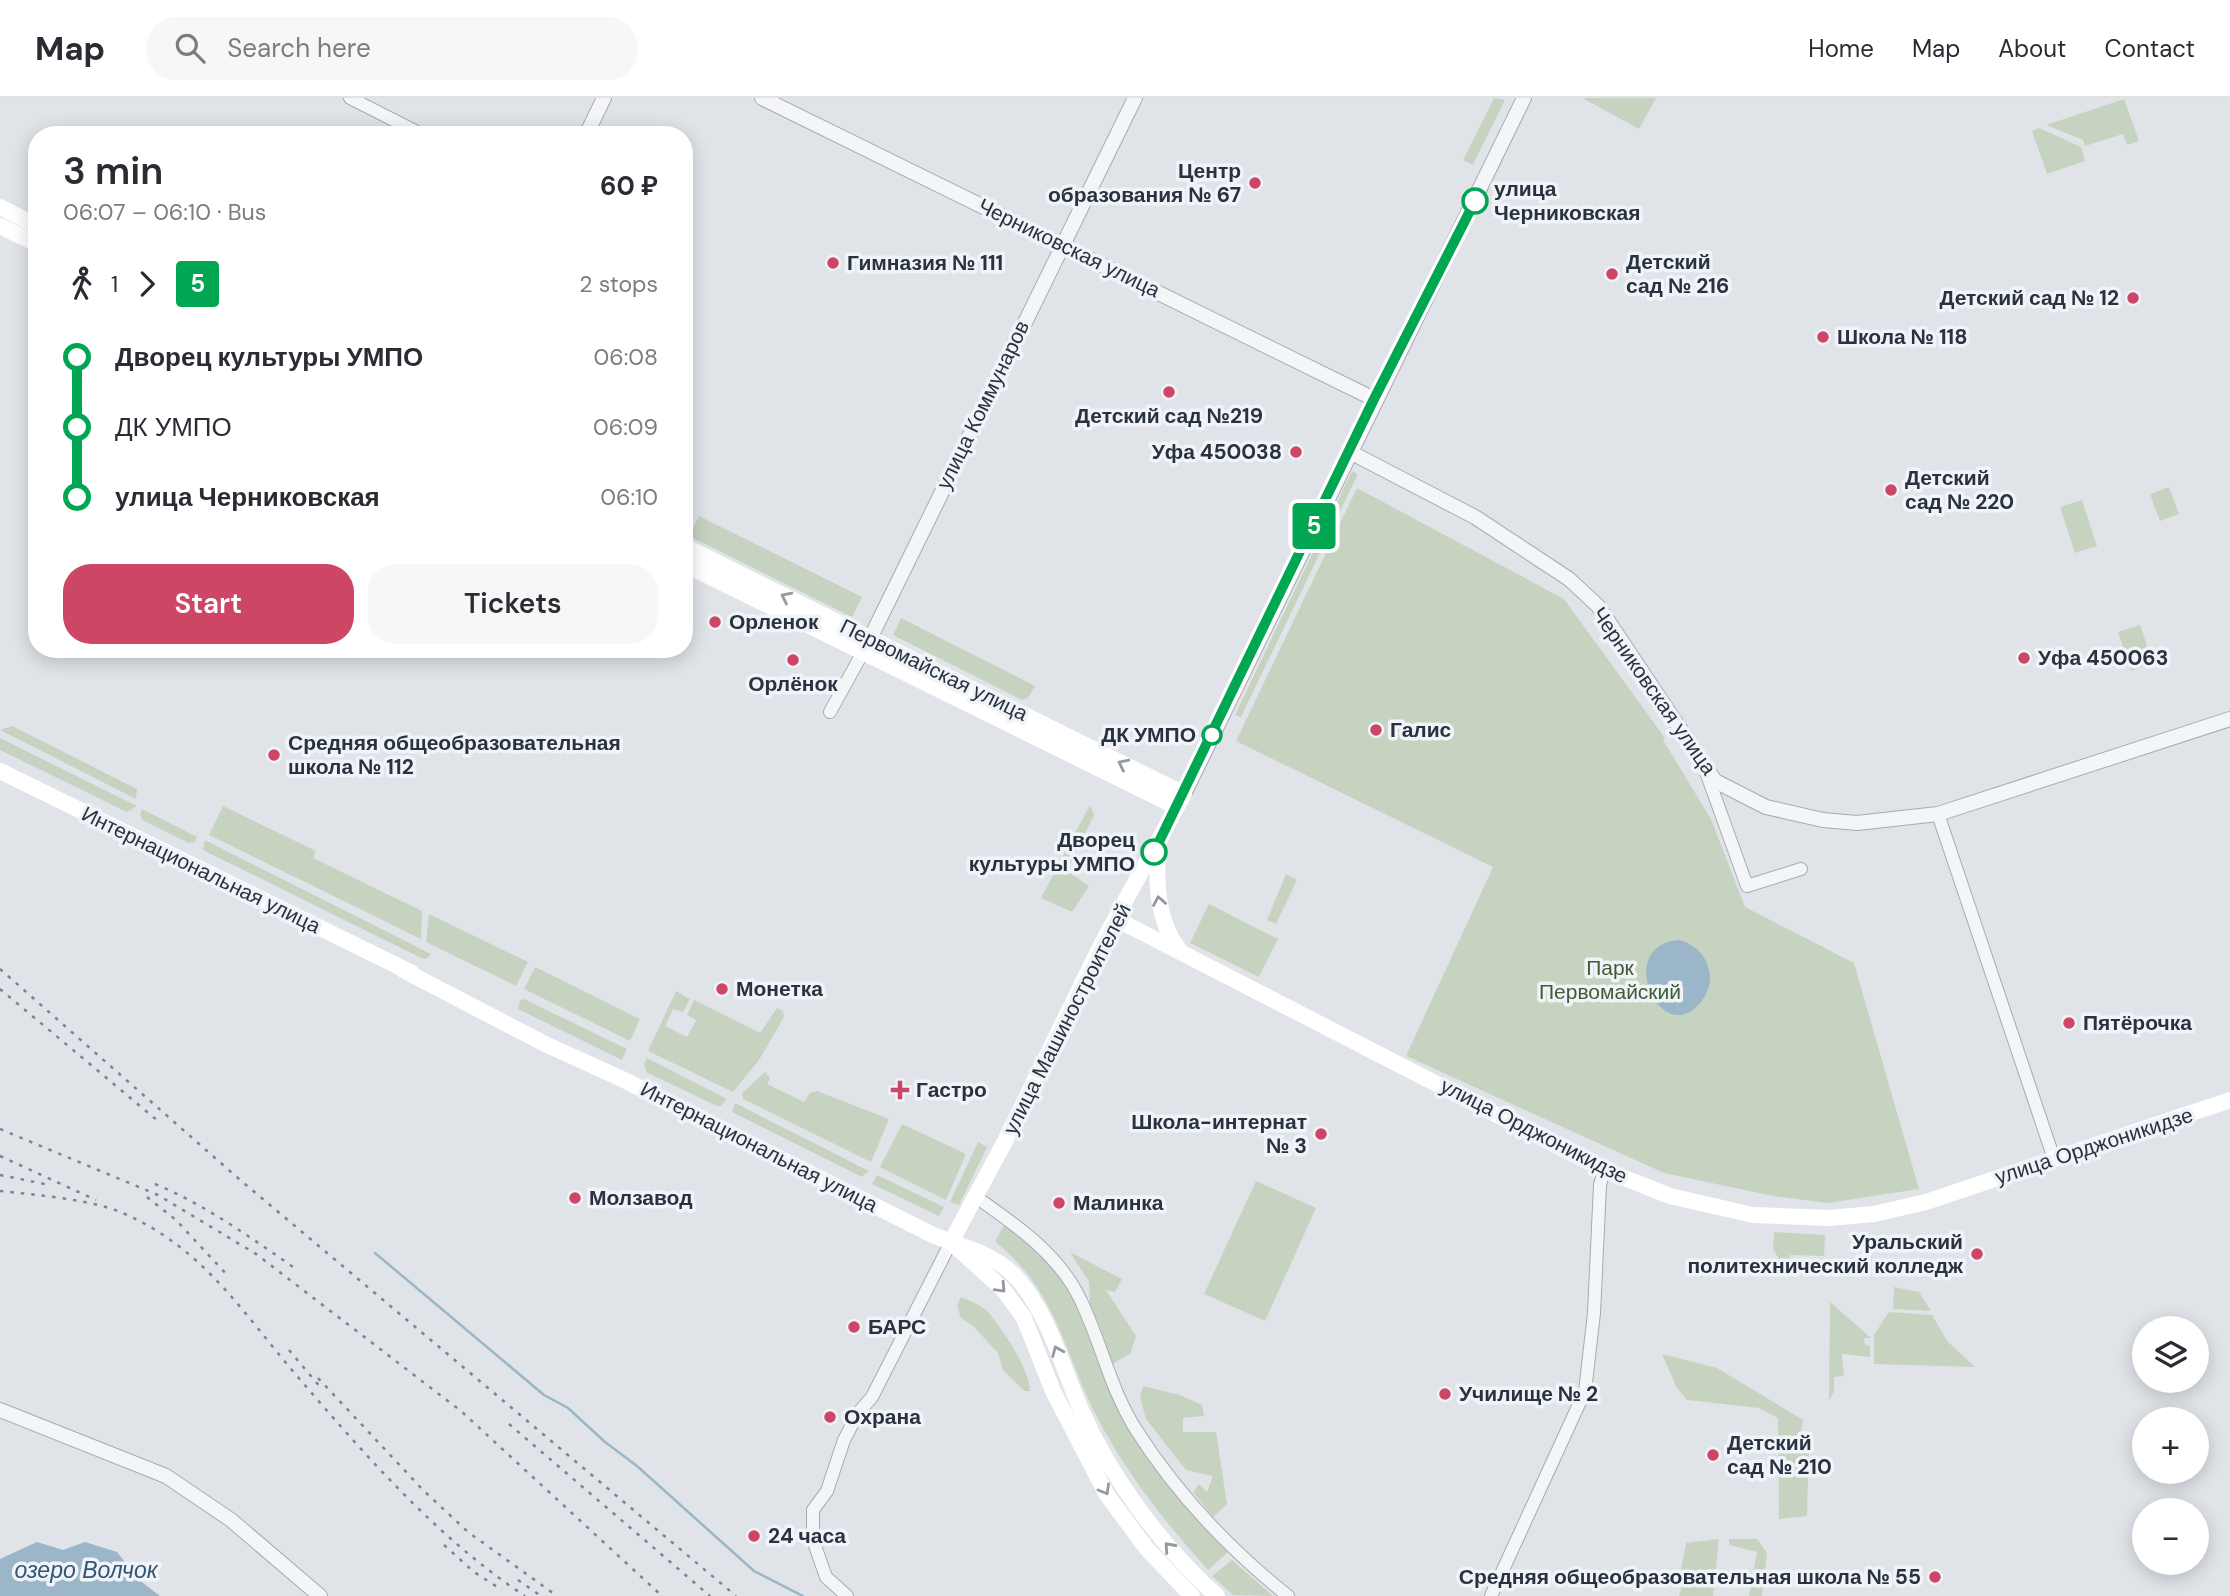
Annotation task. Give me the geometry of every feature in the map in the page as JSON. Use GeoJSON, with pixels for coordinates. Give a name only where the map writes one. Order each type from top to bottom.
{"type":"FeatureCollection","features":[{"type":"Feature","properties":{"kind":"main road"},"geometry":{"type":"LineString","coordinates":[[0,207],[28,221]]}},
{"type":"Feature","properties":{"kind":"main road"},"geometry":{"type":"LineString","coordinates":[[0,226],[28,240]]}},
{"type":"Feature","properties":{"kind":"main road","name":"Первомайская улица"},"geometry":{"type":"LineString","coordinates":[[693,552],[866,645],[1181,801]]}},
{"type":"Feature","properties":{"kind":"main road","name":"Первомайская улица"},"geometry":{"type":"LineString","coordinates":[[693,568],[866,645]]}},
{"type":"Feature","properties":{"kind":"main road","name":"Интернациональная улица"},"geometry":{"type":"LineString","coordinates":[[0,771],[951,1242],[987,1254],[1016,1277],[1039,1309],[1083,1414],[1123,1485],[1161,1538],[1217,1596]]}},
{"type":"Feature","properties":{"kind":"main road","name":"улица Машиностроителей"},"geometry":{"type":"LineString","coordinates":[[951,1242],[976,1197],[1102,941],[1181,801]]}},
{"type":"Feature","properties":{"kind":"main road"},"geometry":{"type":"LineString","coordinates":[[1158,846],[1159,905],[1169,937],[1181,952]]}},
{"type":"Feature","properties":{"kind":"main road","name":"улица Орджоникидзе"},"geometry":{"type":"LineString","coordinates":[[1116,919],[1604,1170],[1670,1196],[1753,1215],[1829,1218],[1874,1214],[1926,1202],[2230,1100]]}},
{"type":"Feature","properties":{"kind":"main road","name":"Интернациональная улица"},"geometry":{"type":"LineString","coordinates":[[951,1242],[1003,1289],[1024,1318],[1053,1391],[1107,1495],[1147,1549],[1192,1596]]}},
{"type":"Feature","properties":{"kind":"street"},"geometry":{"type":"LineString","coordinates":[[350,98],[405,126]]}},
{"type":"Feature","properties":{"kind":"street"},"geometry":{"type":"LineString","coordinates":[[590,126],[604,98]]}},
{"type":"Feature","properties":{"kind":"street","name":"Черниковская улица"},"geometry":{"type":"LineString","coordinates":[[762,98],[1374,399]]}},
{"type":"Feature","properties":{"kind":"street","name":"улица Коммунаров"},"geometry":{"type":"LineString","coordinates":[[830,712],[866,645],[1135,98]]}},
{"type":"Feature","properties":{"kind":"street","name":"улица Машиностроителей"},"geometry":{"type":"LineString","coordinates":[[1181,801],[1374,399],[1524,98]]}},
{"type":"Feature","properties":{"kind":"street","name":"Черниковская улица"},"geometry":{"type":"LineString","coordinates":[[1350,452],[1475,517],[1569,579],[1598,606],[1705,769],[1716,781],[1766,807],[1823,820],[1857,823],[1938,814],[2230,719]]}},
{"type":"Feature","properties":{"kind":"street"},"geometry":{"type":"LineString","coordinates":[[1705,769],[1747,886],[1801,869]]}},
{"type":"Feature","properties":{"kind":"street"},"geometry":{"type":"LineString","coordinates":[[1938,814],[2054,1159]]}},
{"type":"Feature","properties":{"kind":"street"},"geometry":{"type":"LineString","coordinates":[[1491,1596],[1585,1391],[1594,1313],[1600,1185],[1604,1170]]}},
{"type":"Feature","properties":{"kind":"street"},"geometry":{"type":"LineString","coordinates":[[976,1197],[1036,1242],[1063,1271],[1081,1299],[1111,1379],[1142,1437],[1171,1480],[1229,1546],[1288,1596]]}},
{"type":"Feature","properties":{"kind":"street","name":"улица Машиностроителей"},"geometry":{"type":"LineString","coordinates":[[847,1596],[826,1577],[813,1540],[814,1510],[827,1491],[844,1440],[858,1413],[872,1397],[951,1242]]}},
{"type":"Feature","properties":{"kind":"street"},"geometry":{"type":"LineString","coordinates":[[0,1410],[166,1476],[231,1520],[320,1596]]}},
{"type":"Feature","properties":{"kind":"green space"},"geometry":{"type":"Polygon","coordinates":[[[1494,98],[1505,100],[1473,165],[1463,160],[1494,98]]]}},
{"type":"Feature","properties":{"kind":"green space"},"geometry":{"type":"Polygon","coordinates":[[[1585,98],[1656,98],[1639,129],[1584,99],[1585,98]]]}},
{"type":"Feature","properties":{"kind":"green space"},"geometry":{"type":"Polygon","coordinates":[[[2124,99],[2139,141],[2127,145],[2123,134],[2085,146],[2083,140],[2046,125],[2124,99]]]}},
{"type":"Feature","properties":{"kind":"green space"},"geometry":{"type":"Polygon","coordinates":[[[2039,128],[2081,147],[2085,161],[2047,174],[2032,131],[2039,128]]]}},
{"type":"Feature","properties":{"kind":"green space"},"geometry":{"type":"Polygon","coordinates":[[[1352,471],[1358,474],[1241,717],[1235,715],[1352,471]]]}},
{"type":"Feature","properties":{"kind":"green space"},"geometry":{"type":"Polygon","coordinates":[[[2169,487],[2179,514],[2160,521],[2150,494],[2169,487]]]}},
{"type":"Feature","properties":{"kind":"green space","name":"Парк Первомайский"},"geometry":{"type":"Polygon","coordinates":[[[1357,488],[1564,599],[1665,738],[1663,740],[1711,819],[1745,907],[1854,963],[1919,1189],[1828,1203],[1773,1196],[1664,1173],[1406,1056],[1493,867],[1236,741],[1357,488]]]}},
{"type":"Feature","properties":{"kind":"green space"},"geometry":{"type":"Polygon","coordinates":[[[2082,500],[2097,546],[2075,553],[2060,507],[2082,500]]]}},
{"type":"Feature","properties":{"kind":"green space"},"geometry":{"type":"Polygon","coordinates":[[[699,516],[862,597],[852,617],[693,538],[693,528],[699,516]]]}},
{"type":"Feature","properties":{"kind":"green space"},"geometry":{"type":"Polygon","coordinates":[[[901,618],[1035,686],[1028,698],[1022,700],[893,635],[901,618]]]}},
{"type":"Feature","properties":{"kind":"green space"},"geometry":{"type":"Polygon","coordinates":[[[2140,625],[2153,663],[2131,671],[2118,632],[2140,625]]]}},
{"type":"Feature","properties":{"kind":"green space"},"geometry":{"type":"Polygon","coordinates":[[[12,726],[137,789],[136,799],[0,730],[12,726]]]}},
{"type":"Feature","properties":{"kind":"green space"},"geometry":{"type":"Polygon","coordinates":[[[0,738],[137,806],[127,812],[0,750],[0,738]]]}},
{"type":"Feature","properties":{"kind":"green space"},"geometry":{"type":"Polygon","coordinates":[[[1090,805],[1094,815],[1067,871],[1089,886],[1072,912],[1041,898],[1090,805]]]}},
{"type":"Feature","properties":{"kind":"green space"},"geometry":{"type":"Polygon","coordinates":[[[223,806],[316,851],[313,858],[422,911],[421,939],[209,835],[223,806]]]}},
{"type":"Feature","properties":{"kind":"green space"},"geometry":{"type":"Polygon","coordinates":[[[142,809],[197,837],[195,842],[188,843],[142,820],[142,809]]]}},
{"type":"Feature","properties":{"kind":"green space"},"geometry":{"type":"Polygon","coordinates":[[[205,840],[431,954],[426,959],[421,958],[203,850],[205,840]]]}},
{"type":"Feature","properties":{"kind":"green space"},"geometry":{"type":"Polygon","coordinates":[[[1286,874],[1297,880],[1276,924],[1267,920],[1286,874]]]}},
{"type":"Feature","properties":{"kind":"green space"},"geometry":{"type":"Polygon","coordinates":[[[1209,904],[1278,939],[1259,977],[1190,943],[1209,904]]]}},
{"type":"Feature","properties":{"kind":"green space"},"geometry":{"type":"Polygon","coordinates":[[[429,914],[528,962],[516,986],[426,942],[429,914]]]}},
{"type":"Feature","properties":{"kind":"green space"},"geometry":{"type":"Polygon","coordinates":[[[535,967],[640,1019],[630,1041],[524,989],[535,967]]]}},
{"type":"Feature","properties":{"kind":"green space"},"geometry":{"type":"Polygon","coordinates":[[[676,991],[690,999],[683,1012],[673,1009],[665,1026],[687,1037],[696,1020],[687,1015],[694,1000],[760,1033],[777,1008],[783,1011],[784,1017],[759,1060],[733,1092],[648,1051],[676,991]]]}},
{"type":"Feature","properties":{"kind":"green space"},"geometry":{"type":"Polygon","coordinates":[[[524,999],[627,1049],[622,1060],[518,1009],[520,1000],[524,999]]]}},
{"type":"Feature","properties":{"kind":"green space"},"geometry":{"type":"Polygon","coordinates":[[[647,1058],[727,1099],[721,1106],[717,1106],[646,1072],[644,1064],[647,1058]]]}},
{"type":"Feature","properties":{"kind":"green space"},"geometry":{"type":"Polygon","coordinates":[[[765,1072],[770,1078],[767,1084],[804,1102],[810,1093],[817,1091],[889,1119],[871,1162],[743,1099],[742,1093],[765,1072]]]}},
{"type":"Feature","properties":{"kind":"green space"},"geometry":{"type":"Polygon","coordinates":[[[735,1103],[869,1171],[862,1177],[732,1112],[735,1103]]]}},
{"type":"Feature","properties":{"kind":"green space"},"geometry":{"type":"Polygon","coordinates":[[[902,1124],[966,1154],[946,1200],[880,1167],[902,1124]]]}},
{"type":"Feature","properties":{"kind":"green space"},"geometry":{"type":"Polygon","coordinates":[[[978,1142],[987,1147],[959,1205],[950,1202],[978,1142]]]}},
{"type":"Feature","properties":{"kind":"green space"},"geometry":{"type":"Polygon","coordinates":[[[877,1175],[944,1207],[939,1216],[872,1184],[877,1175]]]}},
{"type":"Feature","properties":{"kind":"green space"},"geometry":{"type":"Polygon","coordinates":[[[1256,1181],[1316,1208],[1265,1321],[1204,1294],[1256,1181]]]}},
{"type":"Feature","properties":{"kind":"green space"},"geometry":{"type":"Polygon","coordinates":[[[1005,1223],[1022,1234],[1065,1280],[1102,1369],[1189,1508],[1228,1552],[1208,1570],[1148,1498],[1110,1440],[1086,1395],[1046,1302],[1016,1261],[995,1242],[1005,1223]]]}},
{"type":"Feature","properties":{"kind":"green space"},"geometry":{"type":"Polygon","coordinates":[[[1774,1232],[1825,1235],[1824,1256],[1790,1255],[1789,1276],[1773,1249],[1774,1232]]]}},
{"type":"Feature","properties":{"kind":"green space"},"geometry":{"type":"Polygon","coordinates":[[[1070,1252],[1122,1279],[1115,1292],[1106,1290],[1136,1336],[1130,1354],[1112,1364],[1099,1339],[1101,1330],[1090,1306],[1089,1282],[1070,1252]]]}},
{"type":"Feature","properties":{"kind":"green space"},"geometry":{"type":"Polygon","coordinates":[[[1894,1287],[1919,1292],[1931,1311],[1893,1309],[1894,1287]]]}},
{"type":"Feature","properties":{"kind":"green space"},"geometry":{"type":"Polygon","coordinates":[[[961,1297],[983,1308],[995,1320],[1026,1372],[1030,1391],[1024,1391],[1003,1370],[998,1353],[973,1326],[961,1318],[957,1306],[961,1297]]]}},
{"type":"Feature","properties":{"kind":"green space"},"geometry":{"type":"Polygon","coordinates":[[[1830,1302],[1871,1338],[1864,1338],[1865,1345],[1870,1346],[1870,1357],[1842,1354],[1844,1376],[1834,1377],[1834,1392],[1829,1401],[1830,1302]]]}},
{"type":"Feature","properties":{"kind":"green space"},"geometry":{"type":"Polygon","coordinates":[[[1889,1312],[1932,1315],[1948,1342],[1975,1367],[1874,1364],[1874,1335],[1889,1312]]]}},
{"type":"Feature","properties":{"kind":"green space"},"geometry":{"type":"Polygon","coordinates":[[[1662,1354],[1717,1368],[1803,1420],[1800,1440],[1809,1443],[1807,1516],[1779,1519],[1778,1418],[1759,1408],[1687,1400],[1677,1388],[1662,1354]]]}},
{"type":"Feature","properties":{"kind":"green space"},"geometry":{"type":"Polygon","coordinates":[[[1143,1386],[1180,1395],[1202,1405],[1204,1416],[1183,1418],[1183,1432],[1216,1432],[1227,1504],[1213,1517],[1193,1492],[1199,1484],[1207,1492],[1213,1476],[1186,1470],[1146,1419],[1140,1397],[1143,1386]]]}},
{"type":"Feature","properties":{"kind":"green space"},"geometry":{"type":"Polygon","coordinates":[[[1719,1539],[1713,1596],[1679,1596],[1686,1572],[1681,1569],[1686,1543],[1719,1539]]]}},
{"type":"Feature","properties":{"kind":"green space"},"geometry":{"type":"Polygon","coordinates":[[[1729,1539],[1757,1539],[1767,1553],[1762,1596],[1749,1596],[1757,1552],[1729,1545],[1729,1539]]]}},
{"type":"Feature","properties":{"kind":"green space"},"geometry":{"type":"Polygon","coordinates":[[[1232,1560],[1273,1596],[1233,1595],[1212,1576],[1232,1560]]]}},
{"type":"Feature","properties":{"kind":"water"},"geometry":{"type":"Polygon","coordinates":[[[1679,940],[1689,944],[1704,957],[1710,975],[1706,994],[1700,1003],[1685,1014],[1671,1014],[1659,1005],[1650,991],[1646,975],[1649,959],[1659,946],[1679,940]]]}},
{"type":"Feature","properties":{"kind":"water","name":"озеро Волчок"},"geometry":{"type":"Polygon","coordinates":[[[37,1542],[63,1550],[85,1542],[117,1552],[139,1580],[160,1596],[0,1596],[0,1559],[37,1542]]]}},
{"type":"Feature","properties":{"kind":"waterway"},"geometry":{"type":"LineString","coordinates":[[375,1253],[544,1395],[568,1408],[754,1571],[803,1596]]}},
{"type":"Feature","properties":{"kind":"railway"},"geometry":{"type":"LineString","coordinates":[[0,969],[239,1179],[736,1596]]}},
{"type":"Feature","properties":{"kind":"railway"},"geometry":{"type":"LineString","coordinates":[[0,989],[158,1121]]}},
{"type":"Feature","properties":{"kind":"railway"},"geometry":{"type":"LineString","coordinates":[[0,1129],[158,1195],[256,1254],[461,1411],[662,1596]]}},
{"type":"Feature","properties":{"kind":"railway"},"geometry":{"type":"LineString","coordinates":[[0,1156],[96,1200]]}},
{"type":"Feature","properties":{"kind":"railway"},"geometry":{"type":"LineString","coordinates":[[0,1175],[45,1184]]}},
{"type":"Feature","properties":{"kind":"railway"},"geometry":{"type":"LineString","coordinates":[[155,1184],[210,1212],[296,1269]]}},
{"type":"Feature","properties":{"kind":"railway"},"geometry":{"type":"LineString","coordinates":[[0,1191],[64,1198],[112,1209],[153,1228],[178,1245],[240,1306],[323,1406],[404,1494],[462,1548],[525,1596]]}},
{"type":"Feature","properties":{"kind":"railway"},"geometry":{"type":"LineString","coordinates":[[147,1197],[176,1220],[229,1277]]}},
{"type":"Feature","properties":{"kind":"railway"},"geometry":{"type":"LineString","coordinates":[[289,1350],[321,1388]]}},
{"type":"Feature","properties":{"kind":"railway"},"geometry":{"type":"LineString","coordinates":[[318,1378],[423,1490],[468,1532],[557,1596]]}},
{"type":"Feature","properties":{"kind":"railway"},"geometry":{"type":"LineString","coordinates":[[509,1424],[710,1596]]}},
{"type":"Feature","properties":{"kind":"railway"},"geometry":{"type":"LineString","coordinates":[[444,1545],[474,1572],[502,1590]]}},
{"type":"Feature","properties":{"kind":"railway"},"geometry":{"type":"LineString","coordinates":[[518,1580],[541,1596]]}},
{"type":"Feature","properties":{"kind":"bus line","name":"5"},"geometry":{"type":"LineString","coordinates":[[1154,852],[1374,399],[1475,201]]}},
{"type":"Feature","properties":{"kind":"place","name":"Центр образования № 67"},"geometry":{"type":"Point","coordinates":[1255,183]}},
{"type":"Feature","properties":{"kind":"place","name":"улица Черниковская"},"geometry":{"type":"Point","coordinates":[1475,201]}},
{"type":"Feature","properties":{"kind":"place","name":"Гимназия № 111"},"geometry":{"type":"Point","coordinates":[833,263]}},
{"type":"Feature","properties":{"kind":"place","name":"Детский сад № 216"},"geometry":{"type":"Point","coordinates":[1612,274]}},
{"type":"Feature","properties":{"kind":"place","name":"Детский сад № 12"},"geometry":{"type":"Point","coordinates":[2133,298]}},
{"type":"Feature","properties":{"kind":"place","name":"Школа № 118"},"geometry":{"type":"Point","coordinates":[1823,337]}},
{"type":"Feature","properties":{"kind":"place","name":"Детский сад №219"},"geometry":{"type":"Point","coordinates":[1169,392]}},
{"type":"Feature","properties":{"kind":"place","name":"Уфа 450038"},"geometry":{"type":"Point","coordinates":[1296,452]}},
{"type":"Feature","properties":{"kind":"place","name":"Детский сад № 220"},"geometry":{"type":"Point","coordinates":[1891,490]}},
{"type":"Feature","properties":{"kind":"place","name":"Орленок"},"geometry":{"type":"Point","coordinates":[715,622]}},
{"type":"Feature","properties":{"kind":"place","name":"Уфа 450063"},"geometry":{"type":"Point","coordinates":[2024,658]}},
{"type":"Feature","properties":{"kind":"place","name":"Орлёнок"},"geometry":{"type":"Point","coordinates":[793,660]}},
{"type":"Feature","properties":{"kind":"place","name":"Галис"},"geometry":{"type":"Point","coordinates":[1376,730]}},
{"type":"Feature","properties":{"kind":"place","name":"ДК УМПО"},"geometry":{"type":"Point","coordinates":[1212,735]}},
{"type":"Feature","properties":{"kind":"place","name":"Средняя общеобразовательная школа № 112"},"geometry":{"type":"Point","coordinates":[274,755]}},
{"type":"Feature","properties":{"kind":"place","name":"Дворец культуры УМПО"},"geometry":{"type":"Point","coordinates":[1154,852]}},
{"type":"Feature","properties":{"kind":"place","name":"Монетка"},"geometry":{"type":"Point","coordinates":[722,989]}},
{"type":"Feature","properties":{"kind":"place","name":"Пятёрочка"},"geometry":{"type":"Point","coordinates":[2069,1023]}},
{"type":"Feature","properties":{"kind":"place","name":"Гастро"},"geometry":{"type":"Point","coordinates":[900,1090]}},
{"type":"Feature","properties":{"kind":"place","name":"Школа-интернат № 3"},"geometry":{"type":"Point","coordinates":[1321,1134]}},
{"type":"Feature","properties":{"kind":"place","name":"Молзавод"},"geometry":{"type":"Point","coordinates":[575,1198]}},
{"type":"Feature","properties":{"kind":"place","name":"Малинка"},"geometry":{"type":"Point","coordinates":[1059,1203]}},
{"type":"Feature","properties":{"kind":"place","name":"Уральский политехнический колледж"},"geometry":{"type":"Point","coordinates":[1977,1254]}},
{"type":"Feature","properties":{"kind":"place","name":"БАРС"},"geometry":{"type":"Point","coordinates":[854,1327]}},
{"type":"Feature","properties":{"kind":"place","name":"Училище № 2"},"geometry":{"type":"Point","coordinates":[1445,1394]}},
{"type":"Feature","properties":{"kind":"place","name":"Охрана"},"geometry":{"type":"Point","coordinates":[830,1417]}},
{"type":"Feature","properties":{"kind":"place","name":"Детский сад № 210"},"geometry":{"type":"Point","coordinates":[1713,1455]}},
{"type":"Feature","properties":{"kind":"place","name":"24 часа"},"geometry":{"type":"Point","coordinates":[754,1536]}},
{"type":"Feature","properties":{"kind":"place","name":"Средняя общеобразовательная школа № 55"},"geometry":{"type":"Point","coordinates":[1935,1577]}}]}
